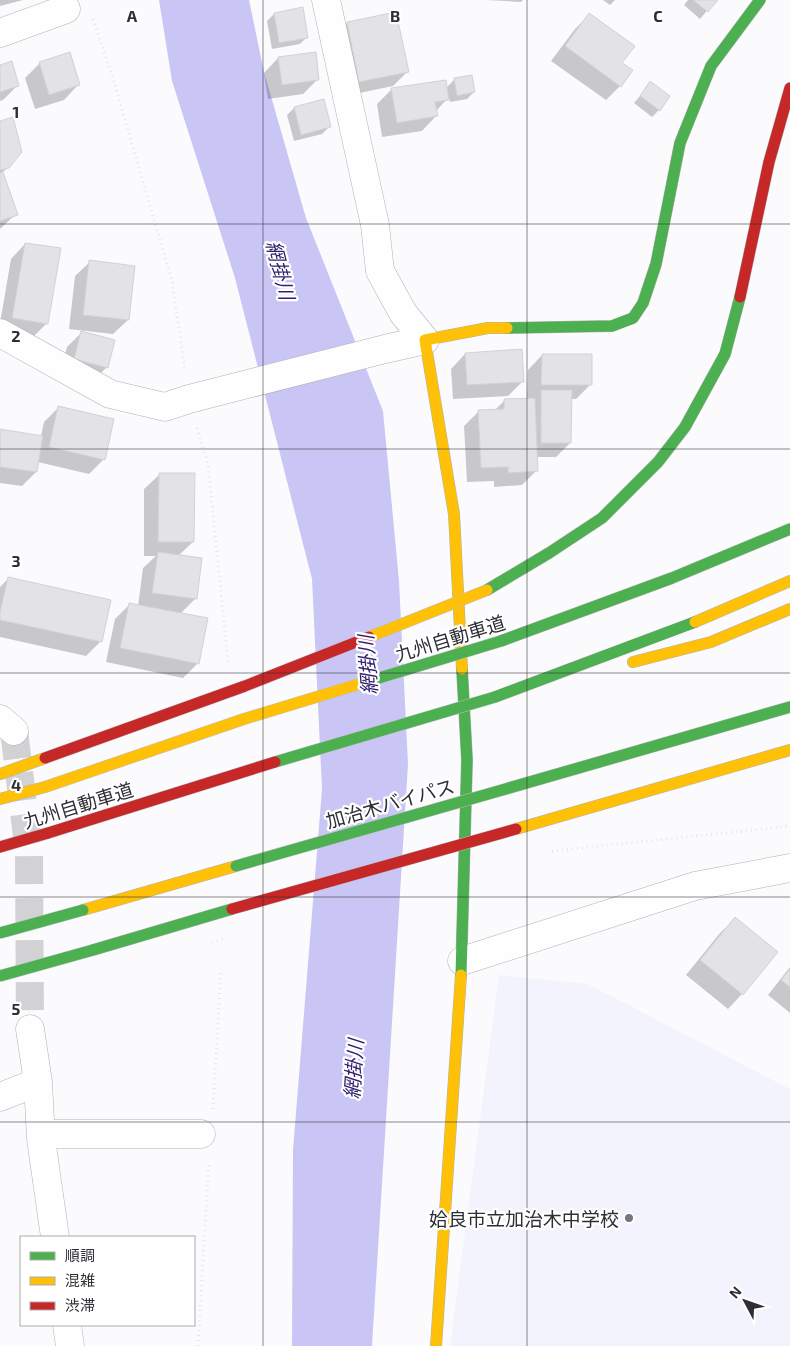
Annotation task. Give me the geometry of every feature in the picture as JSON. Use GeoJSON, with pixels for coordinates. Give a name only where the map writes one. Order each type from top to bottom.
{"type":"FeatureCollection","features":[{"type":"Feature","properties":{"kind":"main road"},"geometry":{"type":"LineString","coordinates":[[436,1346],[462,960],[467,760],[454,514],[425,340],[488,328],[612,326],[633,318],[642,303],[656,264],[680,143],[711,66],[760,0]]}},
{"type":"Feature","properties":{"kind":"main road"},"geometry":{"type":"LineString","coordinates":[[0,774],[245,686],[487,590],[550,553],[602,518],[658,462],[684,427],[725,354],[738,308],[769,162],[790,88]]}},
{"type":"Feature","properties":{"kind":"main road","name":"九州自動車道"},"geometry":{"type":"LineString","coordinates":[[0,799],[45,787],[244,719],[502,641],[672,578],[790,529]]}},
{"type":"Feature","properties":{"kind":"main road","name":"九州自動車道"},"geometry":{"type":"LineString","coordinates":[[0,847],[192,786],[495,697],[691,624],[790,581]]}},
{"type":"Feature","properties":{"kind":"main road"},"geometry":{"type":"LineString","coordinates":[[626,664],[710,642],[790,609]]}},
{"type":"Feature","properties":{"kind":"main road"},"geometry":{"type":"LineString","coordinates":[[495,697],[598,671]]}},
{"type":"Feature","properties":{"kind":"main road","name":"加治木バイパス"},"geometry":{"type":"LineString","coordinates":[[0,933],[790,707]]}},
{"type":"Feature","properties":{"kind":"main road"},"geometry":{"type":"LineString","coordinates":[[0,976],[516,830],[790,750]]}},
{"type":"Feature","properties":{"kind":"street"},"geometry":{"type":"LineString","coordinates":[[0,333],[110,394],[165,407],[425,340],[403,313],[380,271],[375,225],[326,0]]}},
{"type":"Feature","properties":{"kind":"street"},"geometry":{"type":"LineString","coordinates":[[0,33],[66,9]]}},
{"type":"Feature","properties":{"kind":"street"},"geometry":{"type":"LineString","coordinates":[[462,960],[695,886],[790,868]]}},
{"type":"Feature","properties":{"kind":"street"},"geometry":{"type":"LineString","coordinates":[[30,1029],[38,1082],[40,1134],[55,1236]]}},
{"type":"Feature","properties":{"kind":"street"},"geometry":{"type":"LineString","coordinates":[[0,1097],[38,1082]]}},
{"type":"Feature","properties":{"kind":"street"},"geometry":{"type":"LineString","coordinates":[[40,1134],[201,1134]]}},
{"type":"Feature","properties":{"kind":"street"},"geometry":{"type":"LineString","coordinates":[[67,1326],[70,1346]]}},
{"type":"Feature","properties":{"kind":"path"},"geometry":{"type":"LineString","coordinates":[[93,18],[114,82],[172,281],[208,464],[228,670]]}},
{"type":"Feature","properties":{"kind":"path"},"geometry":{"type":"LineString","coordinates":[[549,852],[790,826]]}},
{"type":"Feature","properties":{"kind":"shaded area","name":"姶良市立加治木中学校"},"geometry":{"type":"Polygon","coordinates":[[[499,975],[588,984],[790,1089],[790,1346],[450,1346],[499,975]]]}},
{"type":"Feature","properties":{"kind":"water","name":"網掛川"},"geometry":{"type":"Polygon","coordinates":[[[159,0],[249,0],[264,72],[306,218],[383,411],[399,581],[408,764],[372,1346],[292,1346],[293,1150],[322,789],[312,579],[235,278],[172,81],[159,0]]]}},
{"type":"Feature","properties":{"kind":"building"},"geometry":{"type":"Polygon","coordinates":[[[693,0],[718,0],[708,12],[693,0]]]}},
{"type":"Feature","properties":{"kind":"building"},"geometry":{"type":"Polygon","coordinates":[[[303,7],[308,38],[279,43],[274,13],[303,7]]]}},
{"type":"Feature","properties":{"kind":"building"},"geometry":{"type":"Polygon","coordinates":[[[396,12],[409,72],[359,82],[347,22],[396,12]]]}},
{"type":"Feature","properties":{"kind":"building"},"geometry":{"type":"Polygon","coordinates":[[[589,13],[635,46],[622,63],[633,70],[621,87],[565,46],[589,13]]]}},
{"type":"Feature","properties":{"kind":"building"},"geometry":{"type":"Polygon","coordinates":[[[70,52],[80,85],[49,95],[39,62],[70,52]]]}},
{"type":"Feature","properties":{"kind":"building"},"geometry":{"type":"Polygon","coordinates":[[[316,52],[319,80],[282,85],[278,57],[316,52]]]}},
{"type":"Feature","properties":{"kind":"building"},"geometry":{"type":"Polygon","coordinates":[[[12,61],[19,86],[0,92],[0,65],[12,61]]]}},
{"type":"Feature","properties":{"kind":"building"},"geometry":{"type":"Polygon","coordinates":[[[472,75],[475,92],[457,96],[454,78],[472,75]]]}},
{"type":"Feature","properties":{"kind":"building"},"geometry":{"type":"Polygon","coordinates":[[[446,80],[449,100],[435,102],[438,116],[397,123],[391,88],[446,80]]]}},
{"type":"Feature","properties":{"kind":"building"},"geometry":{"type":"Polygon","coordinates":[[[650,81],[670,96],[660,111],[640,96],[650,81]]]}},
{"type":"Feature","properties":{"kind":"building"},"geometry":{"type":"Polygon","coordinates":[[[324,99],[331,127],[301,135],[294,107],[324,99]]]}},
{"type":"Feature","properties":{"kind":"building"},"geometry":{"type":"Polygon","coordinates":[[[13,117],[22,152],[9,168],[0,170],[0,121],[13,117]]]}},
{"type":"Feature","properties":{"kind":"building"},"geometry":{"type":"Polygon","coordinates":[[[3,172],[18,215],[0,221],[0,173],[3,172]]]}},
{"type":"Feature","properties":{"kind":"building"},"geometry":{"type":"Polygon","coordinates":[[[25,243],[61,248],[48,324],[12,318],[25,243]]]}},
{"type":"Feature","properties":{"kind":"building"},"geometry":{"type":"Polygon","coordinates":[[[89,260],[135,266],[129,320],[83,315],[89,260]]]}},
{"type":"Feature","properties":{"kind":"building"},"geometry":{"type":"Polygon","coordinates":[[[81,331],[115,340],[108,368],[74,359],[81,331]]]}},
{"type":"Feature","properties":{"kind":"building"},"geometry":{"type":"Polygon","coordinates":[[[522,349],[524,382],[467,385],[465,353],[522,349]]]}},
{"type":"Feature","properties":{"kind":"building"},"geometry":{"type":"Polygon","coordinates":[[[542,354],[592,354],[592,385],[541,385],[542,354]]]}},
{"type":"Feature","properties":{"kind":"building"},"geometry":{"type":"Polygon","coordinates":[[[541,390],[572,390],[571,443],[541,443],[541,390]]]}},
{"type":"Feature","properties":{"kind":"building"},"geometry":{"type":"Polygon","coordinates":[[[535,398],[538,471],[508,473],[508,467],[481,468],[478,410],[504,409],[504,399],[535,398]]]}},
{"type":"Feature","properties":{"kind":"building"},"geometry":{"type":"Polygon","coordinates":[[[58,406],[114,419],[105,460],[49,447],[58,406]]]}},
{"type":"Feature","properties":{"kind":"building"},"geometry":{"type":"Polygon","coordinates":[[[0,429],[43,436],[37,472],[0,467],[0,429]]]}},
{"type":"Feature","properties":{"kind":"building"},"geometry":{"type":"Polygon","coordinates":[[[159,473],[195,473],[194,542],[158,542],[159,473]]]}},
{"type":"Feature","properties":{"kind":"building"},"geometry":{"type":"Polygon","coordinates":[[[158,552],[202,558],[197,599],[152,593],[158,552]]]}},
{"type":"Feature","properties":{"kind":"building"},"geometry":{"type":"Polygon","coordinates":[[[8,577],[111,600],[102,642],[0,620],[8,577]]]}},
{"type":"Feature","properties":{"kind":"building"},"geometry":{"type":"Polygon","coordinates":[[[129,603],[208,618],[199,664],[120,648],[129,603]]]}},
{"type":"Feature","properties":{"kind":"building"},"geometry":{"type":"Polygon","coordinates":[[[735,917],[778,952],[743,995],[700,960],[735,917]]]}},
{"type":"Feature","properties":{"kind":"building"},"geometry":{"type":"Polygon","coordinates":[[[790,969],[790,987],[781,980],[790,969]]]}},
{"type":"Feature","properties":{"kind":"tunnel"},"geometry":{"type":"LineString","coordinates":[[14,731],[29,853],[30,1029]]}},
{"type":"Feature","properties":{"kind":"traffic: fast"},"geometry":{"type":"LineString","coordinates":[[507,328],[612,326],[633,318],[643,303],[656,264],[680,143],[711,66],[760,0]]}},
{"type":"Feature","properties":{"kind":"traffic: fast"},"geometry":{"type":"LineString","coordinates":[[487,590],[549,553],[602,518],[658,462],[685,427],[725,354],[740,297]]}},
{"type":"Feature","properties":{"kind":"traffic: fast"},"geometry":{"type":"LineString","coordinates":[[501,641],[672,578],[790,529]]}},
{"type":"Feature","properties":{"kind":"traffic: fast"},"geometry":{"type":"LineString","coordinates":[[495,697],[695,622]]}},
{"type":"Feature","properties":{"kind":"traffic: fast"},"geometry":{"type":"LineString","coordinates":[[369,681],[501,641]]}},
{"type":"Feature","properties":{"kind":"traffic: fast"},"geometry":{"type":"LineString","coordinates":[[461,975],[467,760],[462,669]]}},
{"type":"Feature","properties":{"kind":"traffic: fast"},"geometry":{"type":"LineString","coordinates":[[275,762],[495,697]]}},
{"type":"Feature","properties":{"kind":"traffic: fast"},"geometry":{"type":"LineString","coordinates":[[509,788],[790,707]]}},
{"type":"Feature","properties":{"kind":"traffic: fast"},"geometry":{"type":"LineString","coordinates":[[236,866],[509,788]]}},
{"type":"Feature","properties":{"kind":"traffic: fast"},"geometry":{"type":"LineString","coordinates":[[93,950],[232,909]]}},
{"type":"Feature","properties":{"kind":"traffic: fast"},"geometry":{"type":"LineString","coordinates":[[0,933],[83,910]]}},
{"type":"Feature","properties":{"kind":"traffic: fast"},"geometry":{"type":"LineString","coordinates":[[0,976],[93,950]]}},
{"type":"Feature","properties":{"kind":"traffic: slow"},"geometry":{"type":"LineString","coordinates":[[462,669],[454,514],[425,340],[488,328],[507,328]]}},
{"type":"Feature","properties":{"kind":"traffic: slow"},"geometry":{"type":"LineString","coordinates":[[695,622],[790,581]]}},
{"type":"Feature","properties":{"kind":"traffic: slow"},"geometry":{"type":"LineString","coordinates":[[369,637],[487,590]]}},
{"type":"Feature","properties":{"kind":"traffic: slow"},"geometry":{"type":"LineString","coordinates":[[633,662],[711,642],[790,609]]}},
{"type":"Feature","properties":{"kind":"traffic: slow"},"geometry":{"type":"LineString","coordinates":[[45,787],[244,719],[369,681]]}},
{"type":"Feature","properties":{"kind":"traffic: slow"},"geometry":{"type":"LineString","coordinates":[[516,829],[790,750]]}},
{"type":"Feature","properties":{"kind":"traffic: slow"},"geometry":{"type":"LineString","coordinates":[[0,774],[45,758]]}},
{"type":"Feature","properties":{"kind":"traffic: slow"},"geometry":{"type":"LineString","coordinates":[[0,799],[45,787]]}},
{"type":"Feature","properties":{"kind":"traffic: slow"},"geometry":{"type":"LineString","coordinates":[[83,910],[236,866]]}},
{"type":"Feature","properties":{"kind":"traffic: slow"},"geometry":{"type":"LineString","coordinates":[[436,1346],[461,975]]}},
{"type":"Feature","properties":{"kind":"traffic: jam"},"geometry":{"type":"LineString","coordinates":[[740,297],[769,162],[790,88]]}},
{"type":"Feature","properties":{"kind":"traffic: jam"},"geometry":{"type":"LineString","coordinates":[[45,758],[245,686],[369,637]]}},
{"type":"Feature","properties":{"kind":"traffic: jam"},"geometry":{"type":"LineString","coordinates":[[48,833],[275,762]]}},
{"type":"Feature","properties":{"kind":"traffic: jam"},"geometry":{"type":"LineString","coordinates":[[232,909],[516,829]]}},
{"type":"Feature","properties":{"kind":"traffic: jam"},"geometry":{"type":"LineString","coordinates":[[0,847],[48,833]]}},
{"type":"Feature","properties":{"kind":"place","name":"姶良市立加治木中学校"},"geometry":{"type":"Point","coordinates":[629,1218]}}]}
